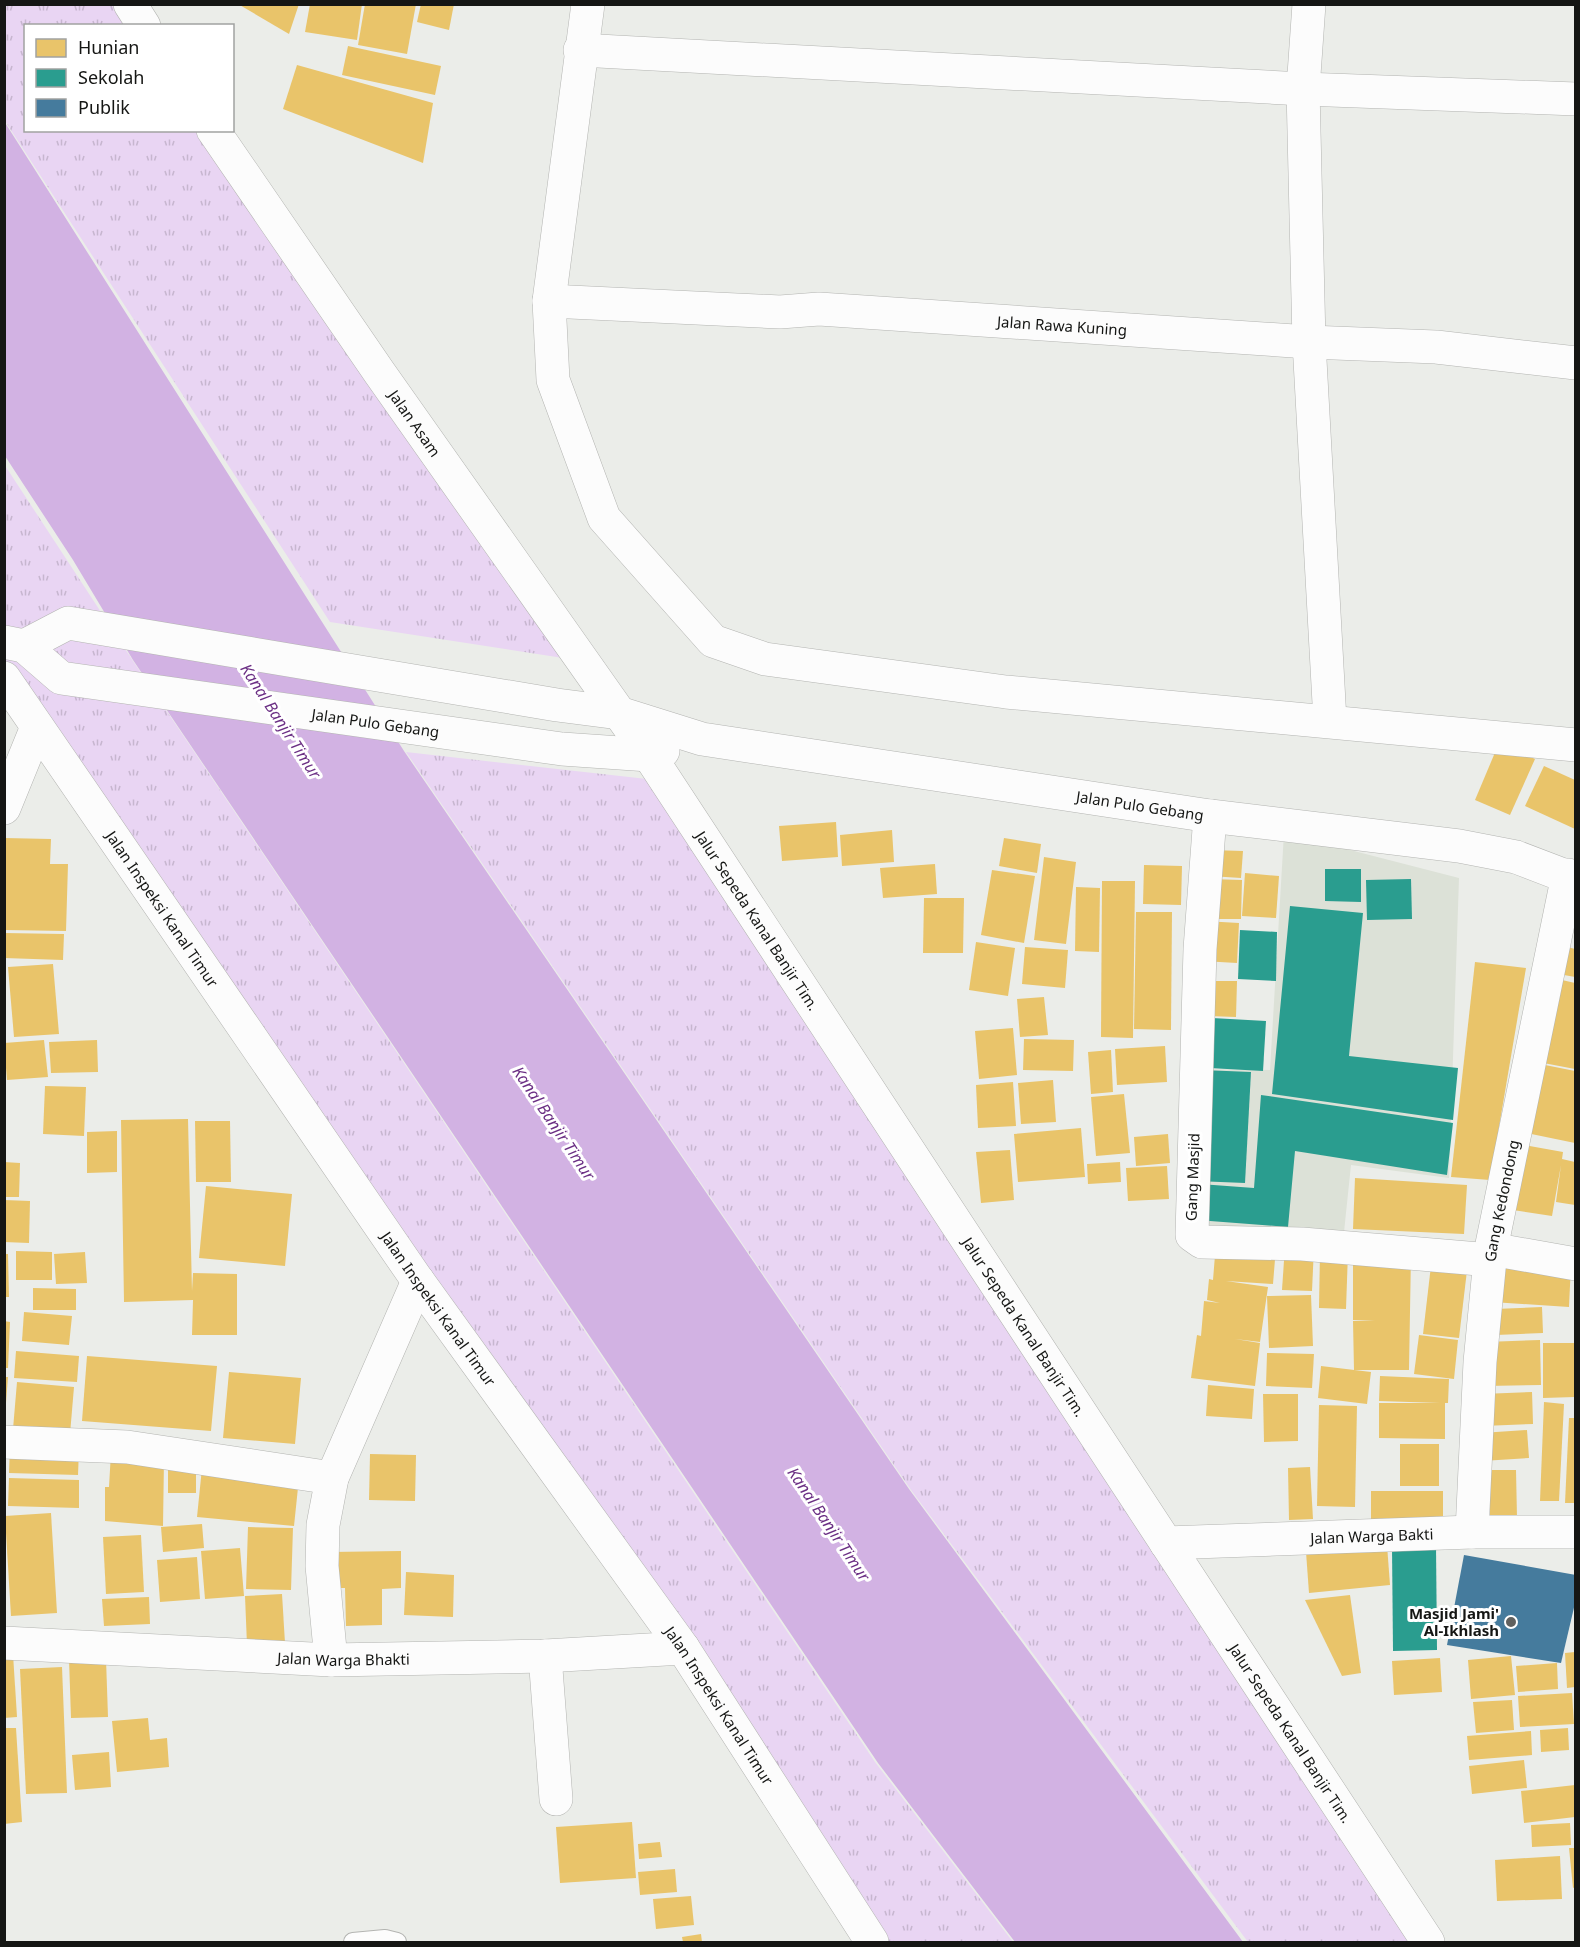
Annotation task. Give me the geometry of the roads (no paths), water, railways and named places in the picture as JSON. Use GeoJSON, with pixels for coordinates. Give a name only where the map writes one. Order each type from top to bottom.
{"type":"FeatureCollection","features":[{"type":"Feature","properties":{"kind":"street"},"geometry":{"type":"LineString","coordinates":[[130,4],[143,24]]}},
{"type":"Feature","properties":{"kind":"street"},"geometry":{"type":"LineString","coordinates":[[588,4],[580,50],[549,301],[553,380],[604,518],[713,641],[765,659],[1006,692],[1575,744]]}},
{"type":"Feature","properties":{"kind":"street"},"geometry":{"type":"LineString","coordinates":[[1309,4],[1304,89],[1309,342],[1330,722]]}},
{"type":"Feature","properties":{"kind":"street"},"geometry":{"type":"LineString","coordinates":[[580,50],[1304,89],[1575,99]]}},
{"type":"Feature","properties":{"kind":"street","name":"Jalan Asam"},"geometry":{"type":"LineString","coordinates":[[214,132],[378,372],[619,713]]}},
{"type":"Feature","properties":{"kind":"street","name":"Jalan Rawa Kuning"},"geometry":{"type":"LineString","coordinates":[[549,301],[780,312],[819,309],[1309,342],[1436,347],[1575,363]]}},
{"type":"Feature","properties":{"kind":"street","name":"Jalan Pulo Gebang"},"geometry":{"type":"LineString","coordinates":[[14,644],[68,622],[557,705],[619,713],[702,739],[1210,816],[1459,846],[1516,857],[1571,878]]}},
{"type":"Feature","properties":{"kind":"street","name":"Jalan Pulo Gebang"},"geometry":{"type":"LineString","coordinates":[[14,644],[62,678],[562,749],[649,754],[702,739]]}},
{"type":"Feature","properties":{"kind":"street","name":"Jalan Inspeksi Kanal Timur"},"geometry":{"type":"LineString","coordinates":[[4,678],[418,1281],[683,1648],[872,1942]]}},
{"type":"Feature","properties":{"kind":"street","name":"Jalur Sepeda Kanal Banjir Tim."},"geometry":{"type":"LineString","coordinates":[[619,713],[649,754],[1428,1942]]}},
{"type":"Feature","properties":{"kind":"street"},"geometry":{"type":"LineString","coordinates":[[4,808],[38,727]]}},
{"type":"Feature","properties":{"kind":"street","name":"Gang Masjid"},"geometry":{"type":"LineString","coordinates":[[1210,816],[1200,949],[1191,1235],[1202,1242],[1302,1244],[1491,1254]]}},
{"type":"Feature","properties":{"kind":"street","name":"Gang Kedondong"},"geometry":{"type":"LineString","coordinates":[[1472,1532],[1480,1362],[1491,1254],[1571,878]]}},
{"type":"Feature","properties":{"kind":"street"},"geometry":{"type":"LineString","coordinates":[[1491,1254],[1575,1264]]}},
{"type":"Feature","properties":{"kind":"street"},"geometry":{"type":"LineString","coordinates":[[331,1660],[322,1566],[323,1525],[332,1478],[418,1281]]}},
{"type":"Feature","properties":{"kind":"street"},"geometry":{"type":"LineString","coordinates":[[4,1442],[127,1448],[332,1478]]}},
{"type":"Feature","properties":{"kind":"street","name":"Jalan Warga Bakti"},"geometry":{"type":"LineString","coordinates":[[1166,1543],[1472,1532],[1575,1532]]}},
{"type":"Feature","properties":{"kind":"street","name":"Jalan Warga Bhakti"},"geometry":{"type":"LineString","coordinates":[[4,1643],[331,1660],[545,1656],[683,1648]]}},
{"type":"Feature","properties":{"kind":"street"},"geometry":{"type":"LineString","coordinates":[[545,1656],[556,1798]]}},
{"type":"Feature","properties":{"kind":"lane"},"geometry":{"type":"LineString","coordinates":[[354,1942],[385,1939],[397,1942]]}},
{"type":"Feature","properties":{"kind":"water","name":"Kanal Banjir Timur"},"geometry":{"type":"Polygon","coordinates":[[[4,121],[404,751],[909,1489],[1243,1942],[1015,1942],[878,1763],[133,660],[73,560],[5,456],[4,121]]]}},
{"type":"Feature","properties":{"kind":"place","name":"Masjid Jami' Al-Ikhlash"},"geometry":{"type":"Point","coordinates":[1511,1622]}}]}
